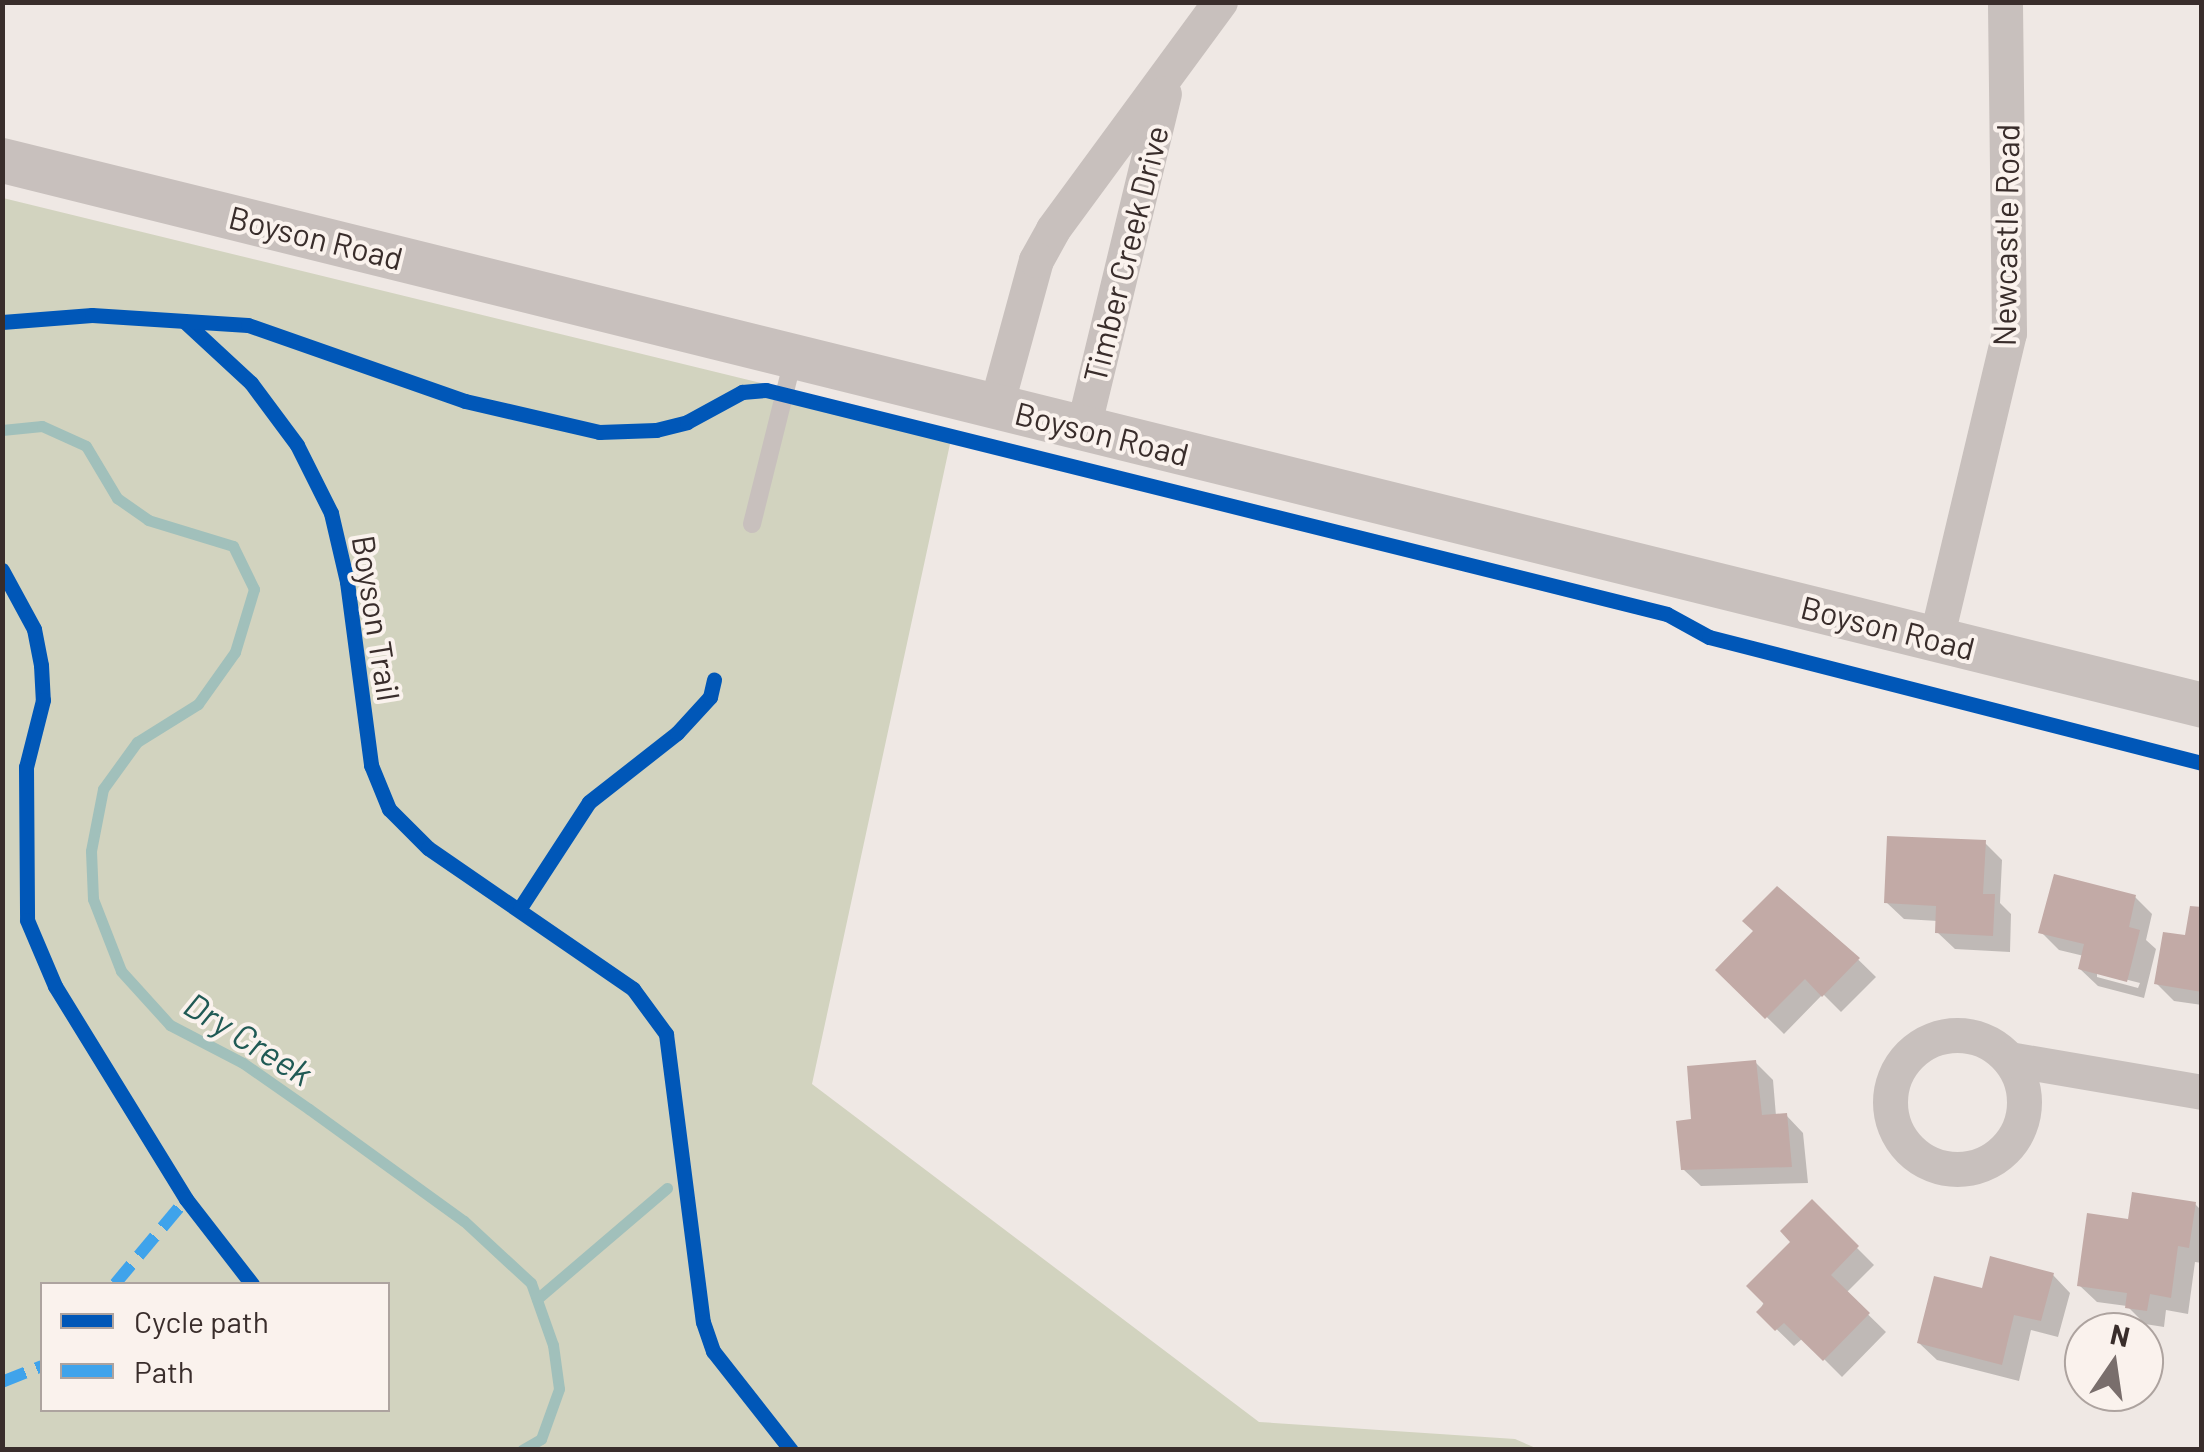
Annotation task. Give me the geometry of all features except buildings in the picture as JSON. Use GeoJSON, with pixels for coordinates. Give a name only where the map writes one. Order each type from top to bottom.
{"type":"FeatureCollection","features":[{"type":"Feature","properties":{"kind":"street","name":"Timber Creek Drive"},"geometry":{"type":"LineString","coordinates":[[996,406],[1044,245],[1220,2]]}},
{"type":"Feature","properties":{"kind":"street","name":"Newcastle Road"},"geometry":{"type":"LineString","coordinates":[[1936,639],[2009,333],[2005,2]]}},
{"type":"Feature","properties":{"kind":"street","name":"Timber Creek Drive"},"geometry":{"type":"LineString","coordinates":[[1082,428],[1167,80]]}},
{"type":"Feature","properties":{"kind":"street","name":"Boyson Road"},"geometry":{"type":"LineString","coordinates":[[2,160],[2202,705]]}},
{"type":"Feature","properties":{"kind":"street"},"geometry":{"type":"LineString","coordinates":[[2009,1060],[2202,1092]]}},
{"type":"Feature","properties":{"kind":"lane"},"geometry":{"type":"LineString","coordinates":[[752,524],[794,355]]}},
{"type":"Feature","properties":{"kind":"green space"},"geometry":{"type":"Polygon","coordinates":[[[3,198],[953,430],[812,1084],[1259,1422],[1515,1439],[1538,1449],[3,1450],[3,198]]]}},
{"type":"Feature","properties":{"kind":"waterway","name":"Dry Creek"},"geometry":{"type":"LineString","coordinates":[[2,430],[42,426],[86,446],[117,498],[148,520],[233,546],[254,589],[235,652],[198,704],[137,742],[103,789],[91,851],[93,899],[121,971],[170,1025],[243,1063],[309,1109],[464,1221],[531,1283],[553,1345],[559,1389],[541,1439],[522,1450]]}},
{"type":"Feature","properties":{"kind":"waterway"},"geometry":{"type":"LineString","coordinates":[[537,1299],[667,1188]]}},
{"type":"Feature","properties":{"kind":"marked path"},"geometry":{"type":"LineString","coordinates":[[117,1282],[186,1199]]}},
{"type":"Feature","properties":{"kind":"marked path"},"geometry":{"type":"LineString","coordinates":[[2,1382],[40,1367]]}},
{"type":"Feature","properties":{"kind":"cycle path"},"geometry":{"type":"LineString","coordinates":[[2,322],[92,315],[248,325],[465,401],[599,432],[656,430],[687,422],[742,392],[766,390],[1667,614],[1709,637],[2202,763]]}},
{"type":"Feature","properties":{"kind":"cycle path","name":"Boyson Trail"},"geometry":{"type":"LineString","coordinates":[[184,321],[251,383],[297,445],[331,513],[347,582],[371,765],[389,809],[428,848],[633,989],[666,1034],[703,1322],[713,1351],[791,1450]]}},
{"type":"Feature","properties":{"kind":"cycle path"},"geometry":{"type":"LineString","coordinates":[[2,570],[34,629],[41,665],[43,700],[26,767],[27,920],[55,986],[186,1199],[250,1282]]}},
{"type":"Feature","properties":{"kind":"cycle path"},"geometry":{"type":"LineString","coordinates":[[520,908],[589,802],[677,733],[710,697],[714,679]]}}]}
